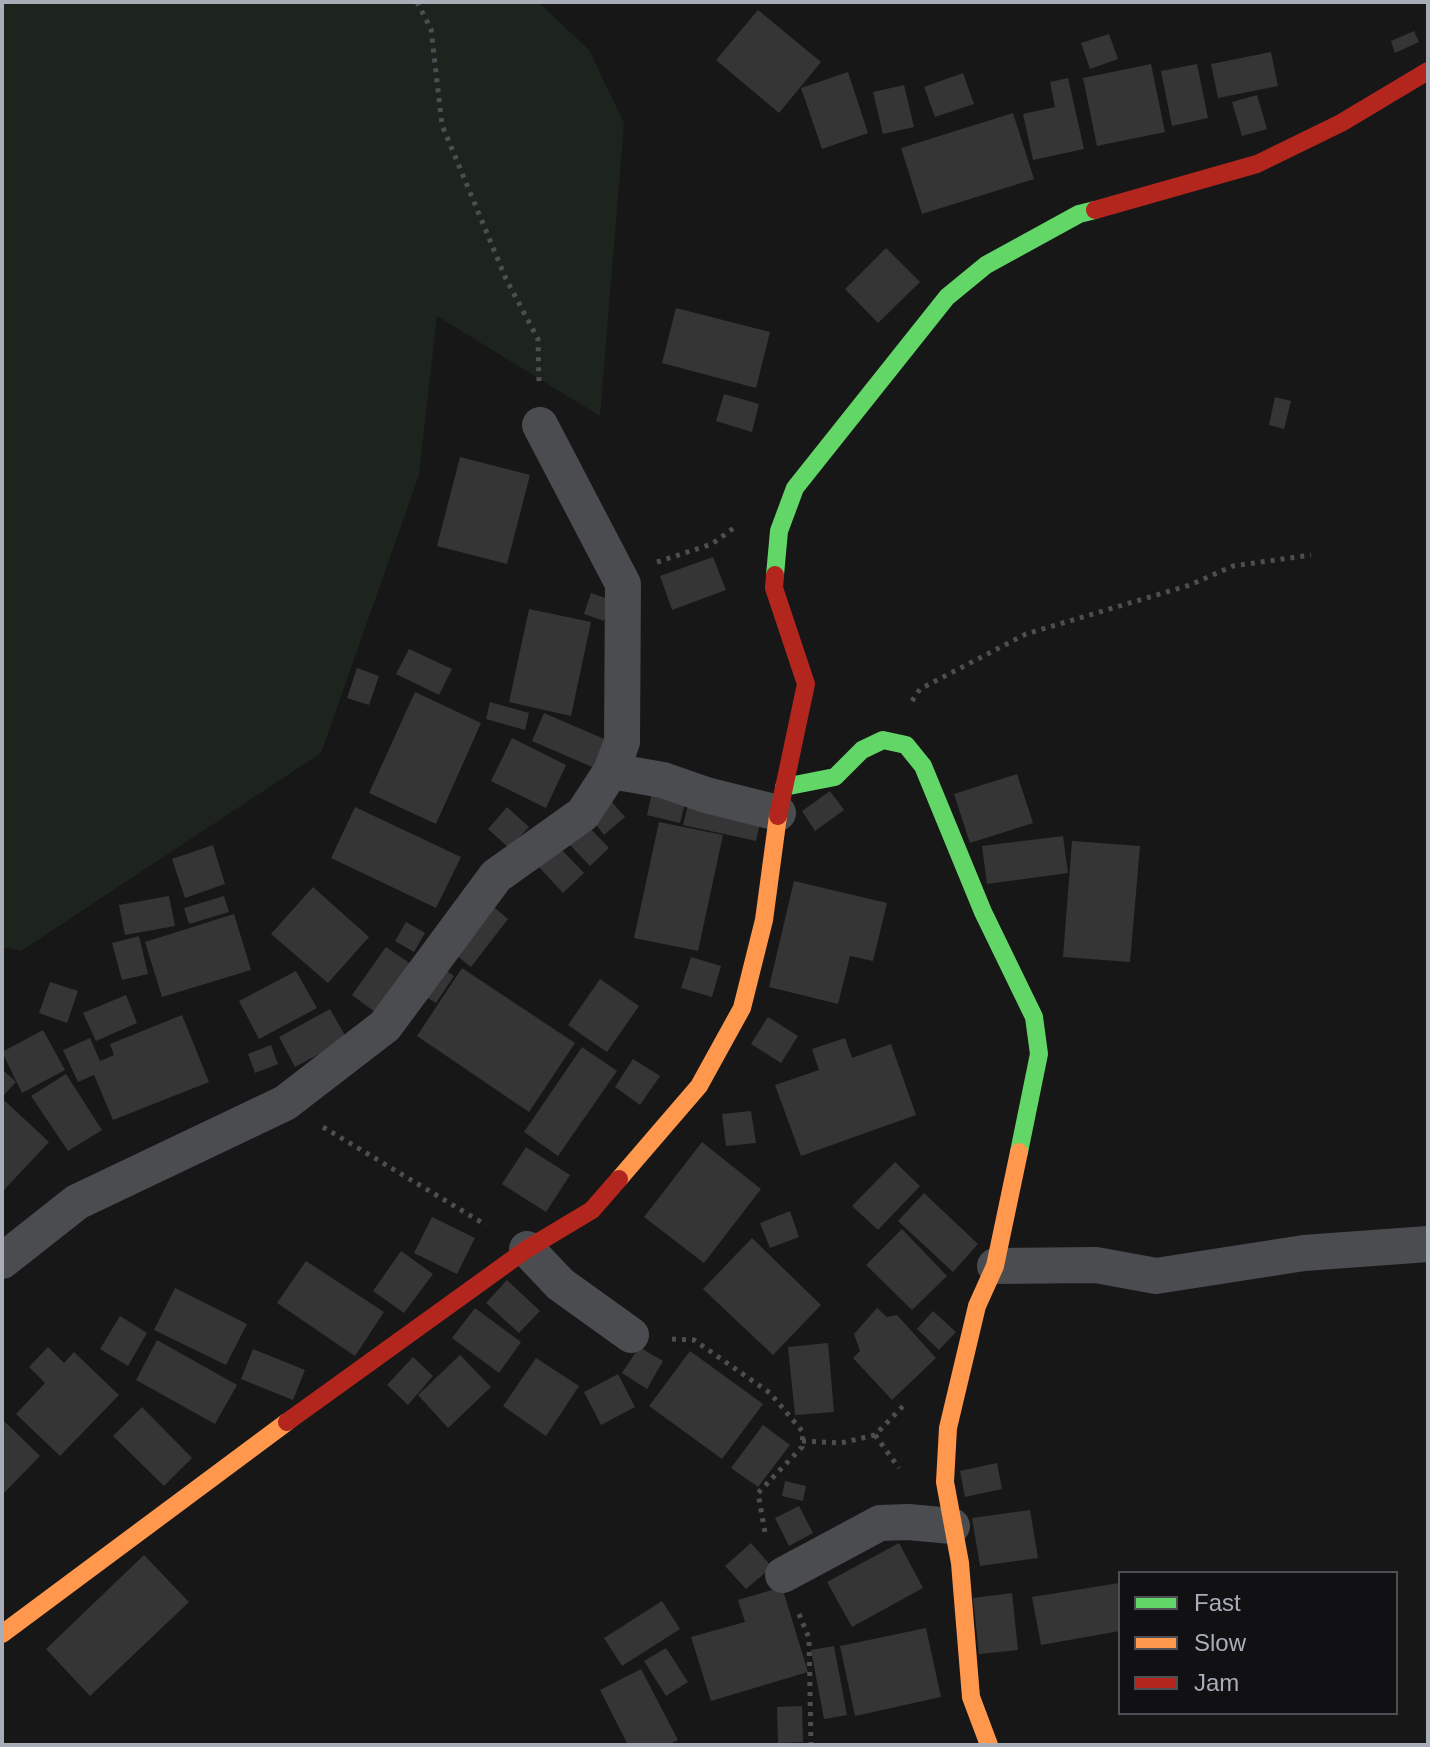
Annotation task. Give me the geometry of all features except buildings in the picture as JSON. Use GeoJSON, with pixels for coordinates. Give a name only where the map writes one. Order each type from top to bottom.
{"type":"FeatureCollection","features":[{"type":"Feature","properties":{"kind":"street"},"geometry":{"type":"LineString","coordinates":[[2,1634],[527,1249],[592,1210],[699,1086],[742,1008],[764,920],[781,800],[806,684],[774,588],[779,531],[795,488],[947,297],[986,265],[1079,214],[1257,164],[1341,123],[1428,71]]}},
{"type":"Feature","properties":{"kind":"street"},"geometry":{"type":"LineString","coordinates":[[2,1261],[77,1202],[285,1103],[385,1026],[496,876],[583,814],[611,771],[622,742],[623,584],[540,425]]}},
{"type":"Feature","properties":{"kind":"street"},"geometry":{"type":"LineString","coordinates":[[611,771],[663,780],[706,795],[781,800],[835,777],[862,750],[883,740],[906,745],[923,766],[983,912],[1034,1017],[1039,1054],[995,1266],[977,1306],[948,1428],[945,1482],[960,1563],[971,1697],[989,1745]]}},
{"type":"Feature","properties":{"kind":"street"},"geometry":{"type":"LineString","coordinates":[[995,1266],[1096,1265],[1156,1276],[1304,1253],[1428,1244]]}},
{"type":"Feature","properties":{"kind":"street"},"geometry":{"type":"LineString","coordinates":[[527,1249],[560,1284],[631,1335]]}},
{"type":"Feature","properties":{"kind":"street"},"geometry":{"type":"LineString","coordinates":[[783,1575],[880,1523],[952,1526]]}},
{"type":"Feature","properties":{"kind":"path"},"geometry":{"type":"LineString","coordinates":[[417,2],[431,29],[442,125],[506,279],[538,339],[540,425]]}},
{"type":"Feature","properties":{"kind":"path"},"geometry":{"type":"LineString","coordinates":[[618,575],[712,544],[758,511],[787,511]]}},
{"type":"Feature","properties":{"kind":"path"},"geometry":{"type":"LineString","coordinates":[[883,740],[920,689],[1026,634],[1190,585],[1233,566],[1311,555]]}},
{"type":"Feature","properties":{"kind":"path"},"geometry":{"type":"LineString","coordinates":[[285,1103],[527,1249]]}},
{"type":"Feature","properties":{"kind":"path"},"geometry":{"type":"LineString","coordinates":[[631,1335],[694,1340],[770,1393],[803,1432]]}},
{"type":"Feature","properties":{"kind":"path"},"geometry":{"type":"LineString","coordinates":[[802,1441],[841,1443],[875,1435],[945,1364],[962,1367]]}},
{"type":"Feature","properties":{"kind":"shaded area"},"geometry":{"type":"Polygon","coordinates":[[[2,2],[538,2],[589,50],[624,123],[600,416],[437,316],[419,475],[321,753],[21,951],[2,947],[2,2]]]}},
{"type":"Feature","properties":{"kind":"traffic: fast"},"geometry":{"type":"LineString","coordinates":[[775,575],[779,531],[795,488],[947,297],[986,265],[1079,214],[1095,210]]}},
{"type":"Feature","properties":{"kind":"traffic: fast"},"geometry":{"type":"LineString","coordinates":[[784,787],[835,777],[862,750],[883,740],[906,745],[923,766],[983,912],[1034,1017],[1039,1054],[1019,1152]]}},
{"type":"Feature","properties":{"kind":"traffic: slow"},"geometry":{"type":"LineString","coordinates":[[619,1179],[699,1086],[742,1008],[764,920],[778,816]]}},
{"type":"Feature","properties":{"kind":"traffic: slow"},"geometry":{"type":"LineString","coordinates":[[989,1745],[971,1697],[960,1563],[945,1482],[948,1428],[977,1306],[995,1266],[1019,1152]]}},
{"type":"Feature","properties":{"kind":"traffic: slow"},"geometry":{"type":"LineString","coordinates":[[2,1634],[287,1422]]}},
{"type":"Feature","properties":{"kind":"traffic: jam"},"geometry":{"type":"LineString","coordinates":[[1095,210],[1257,164],[1341,123],[1428,71]]}},
{"type":"Feature","properties":{"kind":"traffic: jam"},"geometry":{"type":"LineString","coordinates":[[775,575],[774,588],[806,684],[778,816]]}},
{"type":"Feature","properties":{"kind":"traffic: jam"},"geometry":{"type":"LineString","coordinates":[[287,1422],[527,1249],[592,1210],[619,1179]]}}]}
